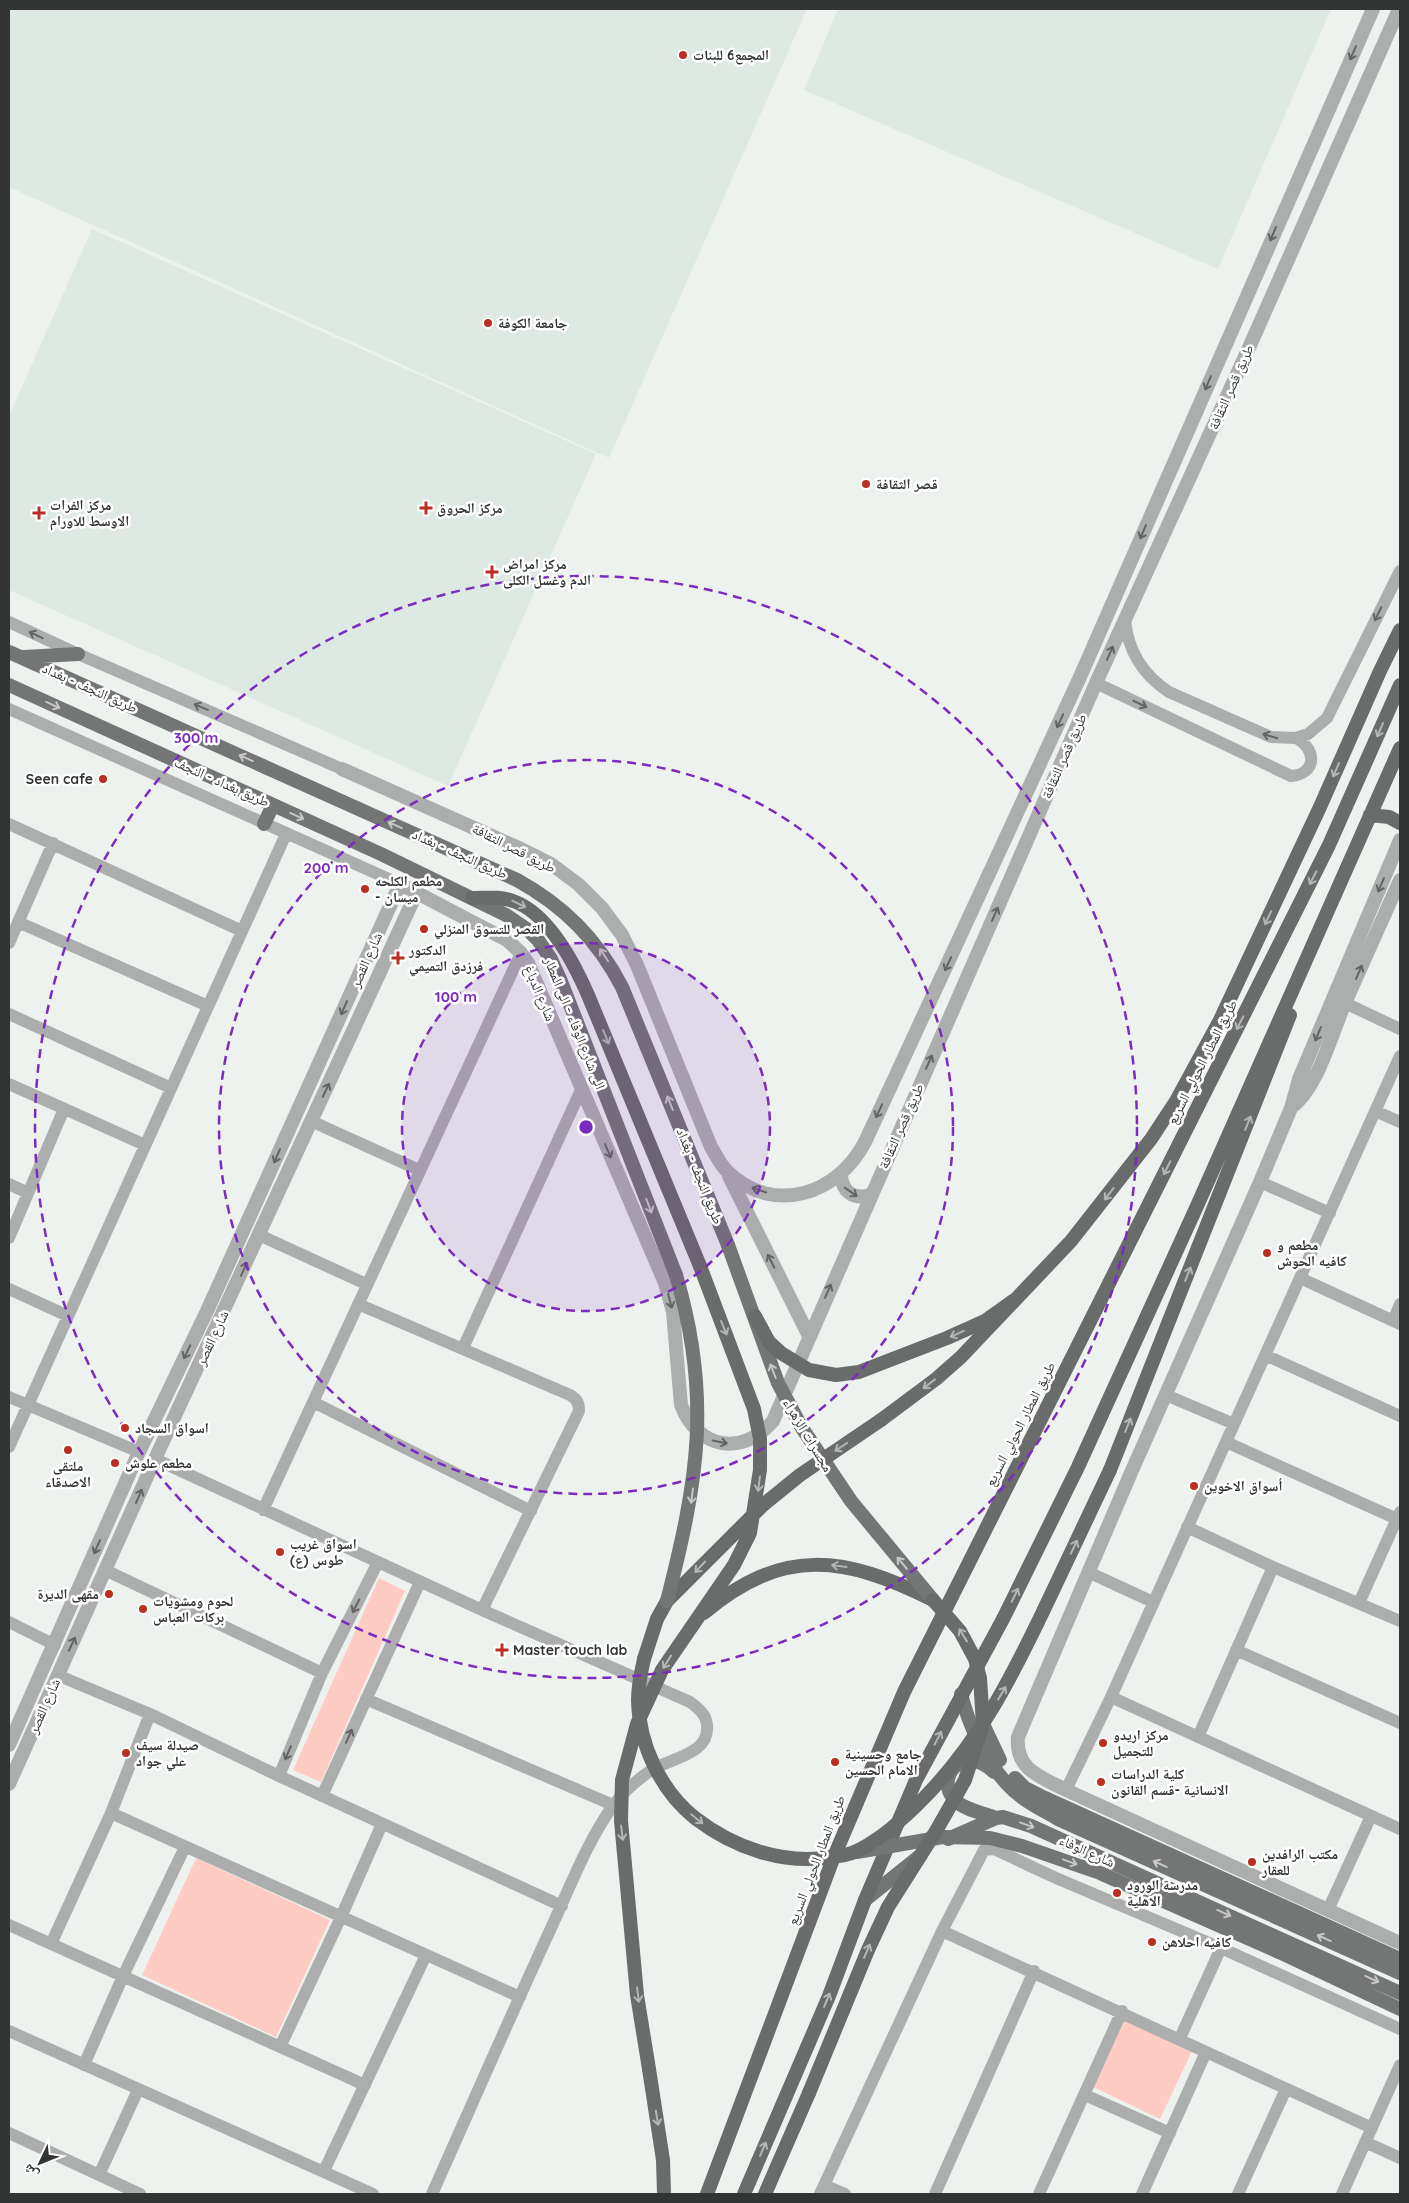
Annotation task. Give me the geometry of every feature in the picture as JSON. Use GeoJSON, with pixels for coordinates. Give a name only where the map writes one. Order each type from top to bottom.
{"type":"FeatureCollection","features":[{"type":"Feature","properties":{"kind":"highway"},"geometry":{"type":"LineString","coordinates":[[1300,972],[1285,1030],[1110,1470],[1012,1677],[970,1743],[939,1783],[910,1811],[890,1829],[851,1854],[822,1859],[802,1859],[762,1853],[724,1838],[696,1818],[676,1800],[664,1784],[644,1737],[638,1698],[644,1659],[649,1639],[667,1601],[763,1505],[800,1475],[881,1420],[936,1379],[986,1333],[1071,1241],[1123,1176],[1161,1124],[1200,1061],[1316,816],[1400,630]]}},
{"type":"Feature","properties":{"kind":"highway","name":"طريق المطار الحولي السريع"},"geometry":{"type":"LineString","coordinates":[[707,2194],[833,1859],[904,1692],[1330,845],[1400,686]]}},
{"type":"Feature","properties":{"kind":"highway"},"geometry":{"type":"LineString","coordinates":[[744,2194],[829,1996],[865,1900],[916,1780],[1003,1619],[1078,1467],[1197,1206],[1370,815],[1399,756]]}},
{"type":"Feature","properties":{"kind":"highway"},"geometry":{"type":"LineString","coordinates":[[1370,815],[1383,815],[1400,823]]}},
{"type":"Feature","properties":{"kind":"highway"},"geometry":{"type":"LineString","coordinates":[[472,898],[503,898],[521,904],[549,929],[571,960],[588,995],[700,1266],[754,1409],[760,1439],[760,1470],[750,1533],[734,1565],[662,1670],[644,1708],[632,1741],[622,1780],[621,1822],[638,1995],[663,2160],[664,2194]]}},
{"type":"Feature","properties":{"kind":"highway"},"geometry":{"type":"LineString","coordinates":[[755,1316],[769,1342],[781,1353],[809,1370],[836,1375],[859,1372],[948,1338],[985,1321],[1014,1301]]}},
{"type":"Feature","properties":{"kind":"highway"},"geometry":{"type":"LineString","coordinates":[[694,1621],[724,1596],[750,1581],[773,1571],[799,1564],[835,1566],[870,1573],[934,1600],[960,1631],[974,1660],[981,1687],[983,1724],[965,1780],[884,1916],[765,2194]]}},
{"type":"Feature","properties":{"kind":"main road"},"geometry":{"type":"LineString","coordinates":[[15,654],[78,654]]}},
{"type":"Feature","properties":{"kind":"main road","name":"طريق النجف - بغداد"},"geometry":{"type":"LineString","coordinates":[[15,654],[517,880],[536,890],[571,916],[600,949],[622,986],[728,1245]]}},
{"type":"Feature","properties":{"kind":"main road","name":"طريق بغداد - النجف"},"geometry":{"type":"LineString","coordinates":[[9,685],[381,854]]}},
{"type":"Feature","properties":{"kind":"main road"},"geometry":{"type":"LineString","coordinates":[[264,824],[272,805]]}},
{"type":"Feature","properties":{"kind":"main road","name":"الى شارع الوفاء - الى المطار"},"geometry":{"type":"LineString","coordinates":[[381,854],[518,922],[538,940],[551,959],[676,1275],[694,1348],[698,1398],[698,1440],[690,1506],[667,1601]]}},
{"type":"Feature","properties":{"kind":"main road","name":"مجسرات الزهراء"},"geometry":{"type":"LineString","coordinates":[[728,1245],[778,1383],[806,1435],[851,1501],[934,1600]]}},
{"type":"Feature","properties":{"kind":"main road","name":"شارع الوفاء"},"geometry":{"type":"LineString","coordinates":[[962,1694],[972,1729],[989,1759],[1007,1784]]}},
{"type":"Feature","properties":{"kind":"main road"},"geometry":{"type":"LineString","coordinates":[[983,1724],[1001,1762],[1025,1788],[1400,1959]]}},
{"type":"Feature","properties":{"kind":"main road","name":"شارع الوفاء"},"geometry":{"type":"LineString","coordinates":[[1400,1973],[1058,1819],[1032,1803],[1007,1784],[985,1763],[977,1760],[968,1760],[960,1763],[949,1776],[950,1794],[963,1806],[996,1818],[1003,1817],[1031,1826],[1400,1993]]}},
{"type":"Feature","properties":{"kind":"main road"},"geometry":{"type":"LineString","coordinates":[[865,1900],[916,1858],[940,1842],[996,1818]]}},
{"type":"Feature","properties":{"kind":"main road"},"geometry":{"type":"LineString","coordinates":[[851,1854],[943,1837],[990,1838],[1022,1846],[1100,1873],[1279,1952],[1400,2009]]}},
{"type":"Feature","properties":{"kind":"street","name":"طريق قصر الثقافة"},"geometry":{"type":"LineString","coordinates":[[726,1171],[740,1182],[754,1189],[771,1194],[787,1195],[804,1193],[820,1188],[841,1175],[858,1156],[1080,677],[1372,9]]}},
{"type":"Feature","properties":{"kind":"street","name":"طريق قصر الثقافة"},"geometry":{"type":"LineString","coordinates":[[809,1336],[1096,683],[1309,212],[1398,9]]}},
{"type":"Feature","properties":{"kind":"street"},"geometry":{"type":"LineString","coordinates":[[1286,204],[1309,212]]}},
{"type":"Feature","properties":{"kind":"street"},"geometry":{"type":"LineString","coordinates":[[1125,620],[1129,642],[1138,662],[1160,686],[1169,692],[1271,737],[1296,738],[1313,731],[1327,718],[1400,571]]}},
{"type":"Feature","properties":{"kind":"street"},"geometry":{"type":"LineString","coordinates":[[9,622],[342,769]]}},
{"type":"Feature","properties":{"kind":"street"},"geometry":{"type":"LineString","coordinates":[[1096,683],[1291,776],[1299,775],[1306,771],[1312,757],[1310,749],[1305,742],[1296,738]]}},
{"type":"Feature","properties":{"kind":"street"},"geometry":{"type":"LineString","coordinates":[[10,714],[400,884]]}},
{"type":"Feature","properties":{"kind":"street","name":"طريق قصر الثقافة"},"geometry":{"type":"LineString","coordinates":[[342,769],[551,864],[578,884],[602,908],[622,935],[637,965],[711,1147],[726,1171],[809,1336]]}},
{"type":"Feature","properties":{"kind":"street"},"geometry":{"type":"LineString","coordinates":[[9,824],[242,932]]}},
{"type":"Feature","properties":{"kind":"street"},"geometry":{"type":"LineString","coordinates":[[9,1447],[286,834]]}},
{"type":"Feature","properties":{"kind":"street"},"geometry":{"type":"LineString","coordinates":[[1400,840],[1299,1079],[1291,1108],[1260,1182],[1088,1572],[1018,1737],[1017,1751],[1022,1761],[1031,1770],[1066,1790],[1400,1943]]}},
{"type":"Feature","properties":{"kind":"street"},"geometry":{"type":"LineString","coordinates":[[9,943],[53,843]]}},
{"type":"Feature","properties":{"kind":"street"},"geometry":{"type":"LineString","coordinates":[[1291,1108],[1299,1102],[1310,1087],[1400,880]]}},
{"type":"Feature","properties":{"kind":"street","name":"شارع الدباغ"},"geometry":{"type":"LineString","coordinates":[[400,884],[507,940],[521,953],[528,963],[665,1282],[673,1312],[681,1405],[693,1428],[715,1442],[728,1444],[741,1443],[754,1438],[764,1431],[773,1421],[809,1336]]}},
{"type":"Feature","properties":{"kind":"street","name":"شارع القصر"},"geometry":{"type":"LineString","coordinates":[[9,1745],[139,1452],[199,1328],[400,884]]}},
{"type":"Feature","properties":{"kind":"street","name":"شارع القصر"},"geometry":{"type":"LineString","coordinates":[[9,1784],[13,1767],[417,892]]}},
{"type":"Feature","properties":{"kind":"street"},"geometry":{"type":"LineString","coordinates":[[18,922],[208,1006]]}},
{"type":"Feature","properties":{"kind":"street"},"geometry":{"type":"LineString","coordinates":[[263,1510],[366,1284],[521,953]]}},
{"type":"Feature","properties":{"kind":"street"},"geometry":{"type":"LineString","coordinates":[[1345,1003],[1400,1029]]}},
{"type":"Feature","properties":{"kind":"street"},"geometry":{"type":"LineString","coordinates":[[9,1014],[171,1088]]}},
{"type":"Feature","properties":{"kind":"street"},"geometry":{"type":"LineString","coordinates":[[1066,1790],[1111,1697],[1400,1056]]}},
{"type":"Feature","properties":{"kind":"street"},"geometry":{"type":"LineString","coordinates":[[9,1084],[145,1145]]}},
{"type":"Feature","properties":{"kind":"street"},"geometry":{"type":"LineString","coordinates":[[463,1348],[581,1090]]}},
{"type":"Feature","properties":{"kind":"street"},"geometry":{"type":"LineString","coordinates":[[9,1238],[64,1109]]}},
{"type":"Feature","properties":{"kind":"street"},"geometry":{"type":"LineString","coordinates":[[1375,1111],[1400,1122]]}},
{"type":"Feature","properties":{"kind":"street"},"geometry":{"type":"LineString","coordinates":[[311,1121],[419,1170]]}},
{"type":"Feature","properties":{"kind":"street"},"geometry":{"type":"LineString","coordinates":[[841,1175],[843,1187],[852,1195],[858,1197],[870,1195]]}},
{"type":"Feature","properties":{"kind":"street"},"geometry":{"type":"LineString","coordinates":[[1260,1182],[1330,1213]]}},
{"type":"Feature","properties":{"kind":"street"},"geometry":{"type":"LineString","coordinates":[[9,1184],[28,1193]]}},
{"type":"Feature","properties":{"kind":"street"},"geometry":{"type":"LineString","coordinates":[[259,1235],[366,1284]]}},
{"type":"Feature","properties":{"kind":"street"},"geometry":{"type":"LineString","coordinates":[[1300,1278],[1396,1322],[1400,1304]]}},
{"type":"Feature","properties":{"kind":"street"},"geometry":{"type":"LineString","coordinates":[[218,1286],[224,1294],[232,1294]]}},
{"type":"Feature","properties":{"kind":"street"},"geometry":{"type":"LineString","coordinates":[[9,1289],[68,1316]]}},
{"type":"Feature","properties":{"kind":"street"},"geometry":{"type":"LineString","coordinates":[[358,1304],[570,1395],[579,1404],[579,1411],[482,1610]]}},
{"type":"Feature","properties":{"kind":"street"},"geometry":{"type":"LineString","coordinates":[[199,1328],[208,1327],[214,1334]]}},
{"type":"Feature","properties":{"kind":"street"},"geometry":{"type":"LineString","coordinates":[[1265,1354],[1400,1416]]}},
{"type":"Feature","properties":{"kind":"street"},"geometry":{"type":"LineString","coordinates":[[1166,1395],[1234,1424]]}},
{"type":"Feature","properties":{"kind":"street"},"geometry":{"type":"LineString","coordinates":[[9,1397],[139,1452]]}},
{"type":"Feature","properties":{"kind":"street"},"geometry":{"type":"LineString","coordinates":[[313,1402],[531,1511]]}},
{"type":"Feature","properties":{"kind":"street"},"geometry":{"type":"LineString","coordinates":[[1226,1442],[1398,1515],[1359,1603]]}},
{"type":"Feature","properties":{"kind":"street"},"geometry":{"type":"LineString","coordinates":[[155,1459],[420,1582],[690,1702],[698,1707],[704,1715],[707,1724],[707,1734],[703,1743],[696,1750],[654,1769],[625,1791],[613,1805],[599,1828],[520,1997],[432,2194]]}},
{"type":"Feature","properties":{"kind":"street"},"geometry":{"type":"LineString","coordinates":[[1187,1527],[1273,1567],[1400,1622]]}},
{"type":"Feature","properties":{"kind":"street"},"geometry":{"type":"LineString","coordinates":[[279,1776],[322,1672],[378,1562]]}},
{"type":"Feature","properties":{"kind":"street"},"geometry":{"type":"LineString","coordinates":[[1198,1737],[1273,1567]]}},
{"type":"Feature","properties":{"kind":"street"},"geometry":{"type":"LineString","coordinates":[[105,1570],[322,1672]]}},
{"type":"Feature","properties":{"kind":"street"},"geometry":{"type":"LineString","coordinates":[[1088,1572],[1153,1602]]}},
{"type":"Feature","properties":{"kind":"street"},"geometry":{"type":"LineString","coordinates":[[322,1796],[420,1582]]}},
{"type":"Feature","properties":{"kind":"street"},"geometry":{"type":"LineString","coordinates":[[9,1622],[55,1645]]}},
{"type":"Feature","properties":{"kind":"street"},"geometry":{"type":"LineString","coordinates":[[1236,1650],[1400,1723]]}},
{"type":"Feature","properties":{"kind":"street"},"geometry":{"type":"LineString","coordinates":[[57,1675],[150,1714],[279,1776],[562,1906]]}},
{"type":"Feature","properties":{"kind":"street"},"geometry":{"type":"LineString","coordinates":[[1111,1697],[1400,1829]]}},
{"type":"Feature","properties":{"kind":"street"},"geometry":{"type":"LineString","coordinates":[[366,1699],[613,1805]]}},
{"type":"Feature","properties":{"kind":"street"},"geometry":{"type":"LineString","coordinates":[[50,1944],[111,1813],[150,1714]]}},
{"type":"Feature","properties":{"kind":"street"},"geometry":{"type":"LineString","coordinates":[[111,1813],[520,1997]]}},
{"type":"Feature","properties":{"kind":"street"},"geometry":{"type":"LineString","coordinates":[[1328,1910],[1371,1816]]}},
{"type":"Feature","properties":{"kind":"street"},"geometry":{"type":"LineString","coordinates":[[280,2046],[341,1917],[382,1824]]}},
{"type":"Feature","properties":{"kind":"street"},"geometry":{"type":"LineString","coordinates":[[84,2065],[123,1976],[185,1847]]}},
{"type":"Feature","properties":{"kind":"street"},"geometry":{"type":"LineString","coordinates":[[845,2194],[822,2190],[942,1930],[984,1850],[989,1849],[1222,1948],[1400,2028]]}},
{"type":"Feature","properties":{"kind":"street"},"geometry":{"type":"LineString","coordinates":[[9,1925],[365,2085]]}},
{"type":"Feature","properties":{"kind":"street"},"geometry":{"type":"LineString","coordinates":[[942,1930],[1122,2011],[1206,2052],[1372,2128]]}},
{"type":"Feature","properties":{"kind":"street"},"geometry":{"type":"LineString","coordinates":[[1180,2038],[1222,1948]]}},
{"type":"Feature","properties":{"kind":"street"},"geometry":{"type":"LineString","coordinates":[[324,2172],[426,1955]]}},
{"type":"Feature","properties":{"kind":"street"},"geometry":{"type":"LineString","coordinates":[[935,2194],[1034,1971]]}},
{"type":"Feature","properties":{"kind":"street"},"geometry":{"type":"LineString","coordinates":[[1039,2194],[1122,2011]]}},
{"type":"Feature","properties":{"kind":"street"},"geometry":{"type":"LineString","coordinates":[[9,2031],[373,2194]]}},
{"type":"Feature","properties":{"kind":"street"},"geometry":{"type":"LineString","coordinates":[[1142,2194],[1206,2052]]}},
{"type":"Feature","properties":{"kind":"street"},"geometry":{"type":"LineString","coordinates":[[1342,2194],[1400,2065]]}},
{"type":"Feature","properties":{"kind":"street"},"geometry":{"type":"LineString","coordinates":[[1238,2194],[1286,2089]]}},
{"type":"Feature","properties":{"kind":"street"},"geometry":{"type":"LineString","coordinates":[[99,2175],[138,2090]]}},
{"type":"Feature","properties":{"kind":"street"},"geometry":{"type":"LineString","coordinates":[[1084,2095],[1170,2133]]}},
{"type":"Feature","properties":{"kind":"street"},"geometry":{"type":"LineString","coordinates":[[9,2132],[140,2194]]}},
{"type":"Feature","properties":{"kind":"street"},"geometry":{"type":"LineString","coordinates":[[1365,2142],[1400,2158]]}},
{"type":"Feature","properties":{"kind":"shaded area","name":"جامعة الكوفة"},"geometry":{"type":"Polygon","coordinates":[[[9,9],[807,9],[609,458],[9,187],[9,9]]]}},
{"type":"Feature","properties":{"kind":"shaded area"},"geometry":{"type":"Polygon","coordinates":[[[838,9],[1331,9],[1218,269],[804,90],[838,9]]]}},
{"type":"Feature","properties":{"kind":"shaded area"},"geometry":{"type":"Polygon","coordinates":[[[92,229],[596,454],[448,786],[9,590],[9,416],[92,229]]]}},
{"type":"Feature","properties":{"kind":"shaded area"},"geometry":{"type":"Polygon","coordinates":[[[379,1578],[405,1591],[321,1782],[293,1770],[379,1578]]]}},
{"type":"Feature","properties":{"kind":"shaded area"},"geometry":{"type":"Polygon","coordinates":[[[196,1858],[330,1920],[276,2037],[142,1975],[196,1858]]]}},
{"type":"Feature","properties":{"kind":"shaded area"},"geometry":{"type":"Polygon","coordinates":[[[1123,2018],[1192,2051],[1160,2119],[1091,2086],[1123,2018]]]}},
{"type":"Feature","properties":{"kind":"place","name":"المجمع6 للبنات"},"geometry":{"type":"Point","coordinates":[683,55]}},
{"type":"Feature","properties":{"kind":"place","name":"جامعة الكوفة"},"geometry":{"type":"Point","coordinates":[488,323]}},
{"type":"Feature","properties":{"kind":"place","name":"قصر الثقافة"},"geometry":{"type":"Point","coordinates":[866,484]}},
{"type":"Feature","properties":{"kind":"place","name":"مركز الحروق"},"geometry":{"type":"Point","coordinates":[426,508]}},
{"type":"Feature","properties":{"kind":"place","name":"مركز الفرات الاوسط للاورام"},"geometry":{"type":"Point","coordinates":[39,513]}},
{"type":"Feature","properties":{"kind":"place","name":"مركز امراض الدم وغسل الكلى"},"geometry":{"type":"Point","coordinates":[492,572]}},
{"type":"Feature","properties":{"kind":"place","name":"Seen cafe"},"geometry":{"type":"Point","coordinates":[103,779]}},
{"type":"Feature","properties":{"kind":"place","name":"مطعم الكلحه - ميسان"},"geometry":{"type":"Point","coordinates":[365,889]}},
{"type":"Feature","properties":{"kind":"place","name":"القصر للتسوق المنزلي"},"geometry":{"type":"Point","coordinates":[424,929]}},
{"type":"Feature","properties":{"kind":"place","name":"الدكتور فرزدق التميمي"},"geometry":{"type":"Point","coordinates":[398,958]}},
{"type":"Feature","properties":{"kind":"place","name":"مطعم و كافيه الحوش"},"geometry":{"type":"Point","coordinates":[1267,1253]}},
{"type":"Feature","properties":{"kind":"place","name":"اسواق السجاد"},"geometry":{"type":"Point","coordinates":[125,1428]}},
{"type":"Feature","properties":{"kind":"place","name":"ملتقى الاصدقاء"},"geometry":{"type":"Point","coordinates":[68,1450]}},
{"type":"Feature","properties":{"kind":"place","name":"مطعم علوش"},"geometry":{"type":"Point","coordinates":[115,1463]}},
{"type":"Feature","properties":{"kind":"place","name":"أسواق الاخوين"},"geometry":{"type":"Point","coordinates":[1194,1486]}},
{"type":"Feature","properties":{"kind":"place","name":"اسواق غريب طوس (ع)"},"geometry":{"type":"Point","coordinates":[280,1552]}},
{"type":"Feature","properties":{"kind":"place","name":"مقهى الديرة"},"geometry":{"type":"Point","coordinates":[109,1594]}},
{"type":"Feature","properties":{"kind":"place","name":"لحوم ومشويات بركات العباس"},"geometry":{"type":"Point","coordinates":[143,1609]}},
{"type":"Feature","properties":{"kind":"place","name":"Master touch lab"},"geometry":{"type":"Point","coordinates":[502,1650]}},
{"type":"Feature","properties":{"kind":"place","name":"مركز اريدو للتجميل"},"geometry":{"type":"Point","coordinates":[1103,1743]}},
{"type":"Feature","properties":{"kind":"place","name":"صيدلة سيف علي جواد"},"geometry":{"type":"Point","coordinates":[126,1753]}},
{"type":"Feature","properties":{"kind":"place","name":"جامع وحسينية الامام الحسين"},"geometry":{"type":"Point","coordinates":[835,1762]}},
{"type":"Feature","properties":{"kind":"place","name":"كلية الدراسات الانسانية -قسم القانون"},"geometry":{"type":"Point","coordinates":[1101,1782]}},
{"type":"Feature","properties":{"kind":"place","name":"مكتب الرافدين للعقار"},"geometry":{"type":"Point","coordinates":[1252,1862]}},
{"type":"Feature","properties":{"kind":"place","name":"مدرسة الورود الاهلية"},"geometry":{"type":"Point","coordinates":[1117,1893]}},
{"type":"Feature","properties":{"kind":"place","name":"كافيه احلاهن"},"geometry":{"type":"Point","coordinates":[1152,1942]}}]}
